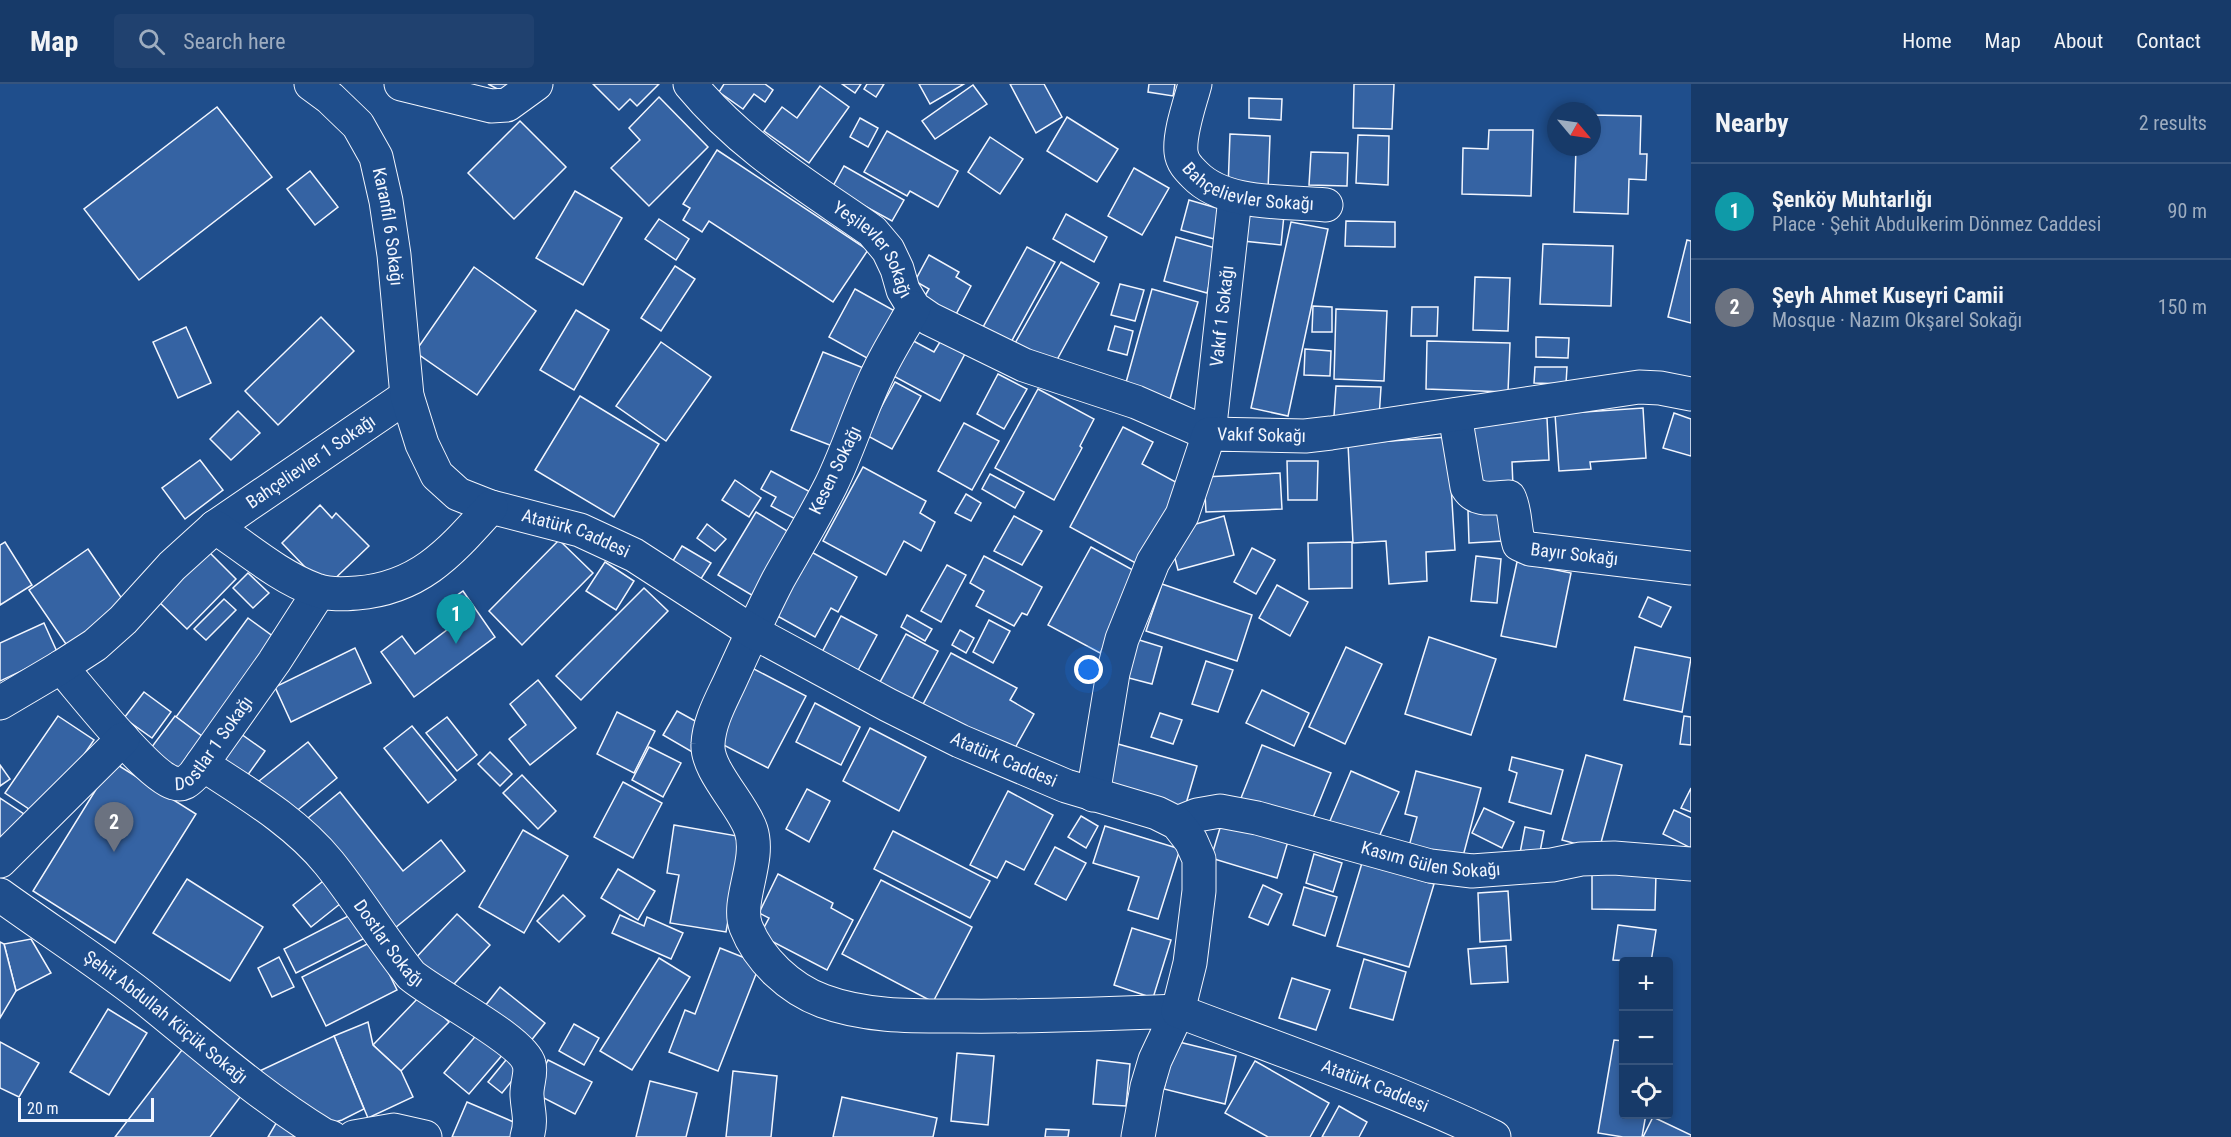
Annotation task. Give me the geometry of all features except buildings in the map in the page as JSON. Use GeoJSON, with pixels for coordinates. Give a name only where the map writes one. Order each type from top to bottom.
{"type":"FeatureCollection","features":[{"type":"Feature","properties":{"kind":"street","name":"Karanfil 6 Sokağı"},"geometry":{"type":"LineString","coordinates":[[311,84],[330,98],[358,125],[376,157],[386,201],[394,255],[407,396]]}},
{"type":"Feature","properties":{"kind":"street"},"geometry":{"type":"LineString","coordinates":[[401,84],[491,106],[507,105],[536,84]]}},
{"type":"Feature","properties":{"kind":"street","name":"Yeşilevler Sokağı"},"geometry":{"type":"LineString","coordinates":[[690,84],[708,106],[746,142],[872,231],[888,250],[903,290],[914,308],[930,319],[1024,365],[1127,399],[1209,434]]}},
{"type":"Feature","properties":{"kind":"street","name":"Bahçelievler Sokağı"},"geometry":{"type":"LineString","coordinates":[[1195,84],[1181,151],[1185,164],[1201,181],[1220,193],[1235,198],[1326,205]]}},
{"type":"Feature","properties":{"kind":"street","name":"Vakıf 1 Sokağı"},"geometry":{"type":"LineString","coordinates":[[1209,434],[1235,198]]}},
{"type":"Feature","properties":{"kind":"street","name":"Kesen Sokağı"},"geometry":{"type":"LineString","coordinates":[[914,308],[877,375],[830,486],[753,632],[715,716],[707,745],[721,779],[751,830],[754,850],[745,924],[753,941],[772,967],[795,988],[847,1009],[869,1012],[1009,1017],[1178,1011]]}},
{"type":"Feature","properties":{"kind":"street","name":"Vakıf Sokağı"},"geometry":{"type":"LineString","coordinates":[[1094,795],[1113,673],[1122,639],[1153,562],[1182,515],[1209,434],[1305,436],[1639,387],[1660,388],[1691,394]]}},
{"type":"Feature","properties":{"kind":"street","name":"Atatürk Caddesi"},"geometry":{"type":"LineString","coordinates":[[407,396],[422,444],[437,475],[458,494],[491,507],[580,530],[634,555],[753,632],[960,741],[1022,768],[1094,795],[1157,813],[1177,823]]}},
{"type":"Feature","properties":{"kind":"street","name":"Bahçelievler 1 Sokağı"},"geometry":{"type":"LineString","coordinates":[[0,703],[61,668],[94,645],[123,620],[172,566],[215,527],[407,396]]}},
{"type":"Feature","properties":{"kind":"street","name":"Bayır Sokağı"},"geometry":{"type":"LineString","coordinates":[[1455,415],[1467,487],[1472,495],[1480,498],[1509,497],[1513,505],[1515,530],[1519,544],[1530,549],[1691,568]]}},
{"type":"Feature","properties":{"kind":"street"},"geometry":{"type":"LineString","coordinates":[[215,527],[298,583],[319,592],[343,594],[370,592],[425,572],[450,552],[491,507]]}},
{"type":"Feature","properties":{"kind":"street","name":"Dostlar 1 Sokağı"},"geometry":{"type":"LineString","coordinates":[[61,668],[123,739],[163,778],[171,783],[188,782],[274,662],[319,592]]}},
{"type":"Feature","properties":{"kind":"street"},"geometry":{"type":"LineString","coordinates":[[0,861],[123,739]]}},
{"type":"Feature","properties":{"kind":"street","name":"Dostlar Sokağı"},"geometry":{"type":"LineString","coordinates":[[202,764],[296,829],[328,862],[411,975],[424,986],[491,1027],[522,1052],[529,1063],[527,1091],[530,1125],[527,1137]]}},
{"type":"Feature","properties":{"kind":"street","name":"Kasım Gülen Sokağı"},"geometry":{"type":"LineString","coordinates":[[1177,823],[1197,815],[1220,810],[1257,818],[1430,866],[1473,871],[1552,865],[1581,859],[1614,858],[1691,864]]}},
{"type":"Feature","properties":{"kind":"street"},"geometry":{"type":"LineString","coordinates":[[1138,1137],[1147,1087],[1155,1060],[1178,1011],[1190,963],[1199,891],[1199,859],[1191,841],[1177,823]]}},
{"type":"Feature","properties":{"kind":"street","name":"Şehit Abdullah Küçük Sokağı"},"geometry":{"type":"LineString","coordinates":[[0,895],[140,995],[285,1111],[331,1137]]}},
{"type":"Feature","properties":{"kind":"street","name":"Atatürk Caddesi"},"geometry":{"type":"LineString","coordinates":[[1178,1011],[1354,1078],[1494,1137]]}},
{"type":"Feature","properties":{"kind":"street"},"geometry":{"type":"LineString","coordinates":[[354,1137],[393,1130],[426,1137]]}},
{"type":"Feature","properties":{"kind":"place","name":"Şenköy Muhtarlığı"},"geometry":{"type":"Point","coordinates":[456,644]}},
{"type":"Feature","properties":{"kind":"place","name":"Şeyh Ahmet Kuseyri Camii"},"geometry":{"type":"Point","coordinates":[114,852]}}]}
